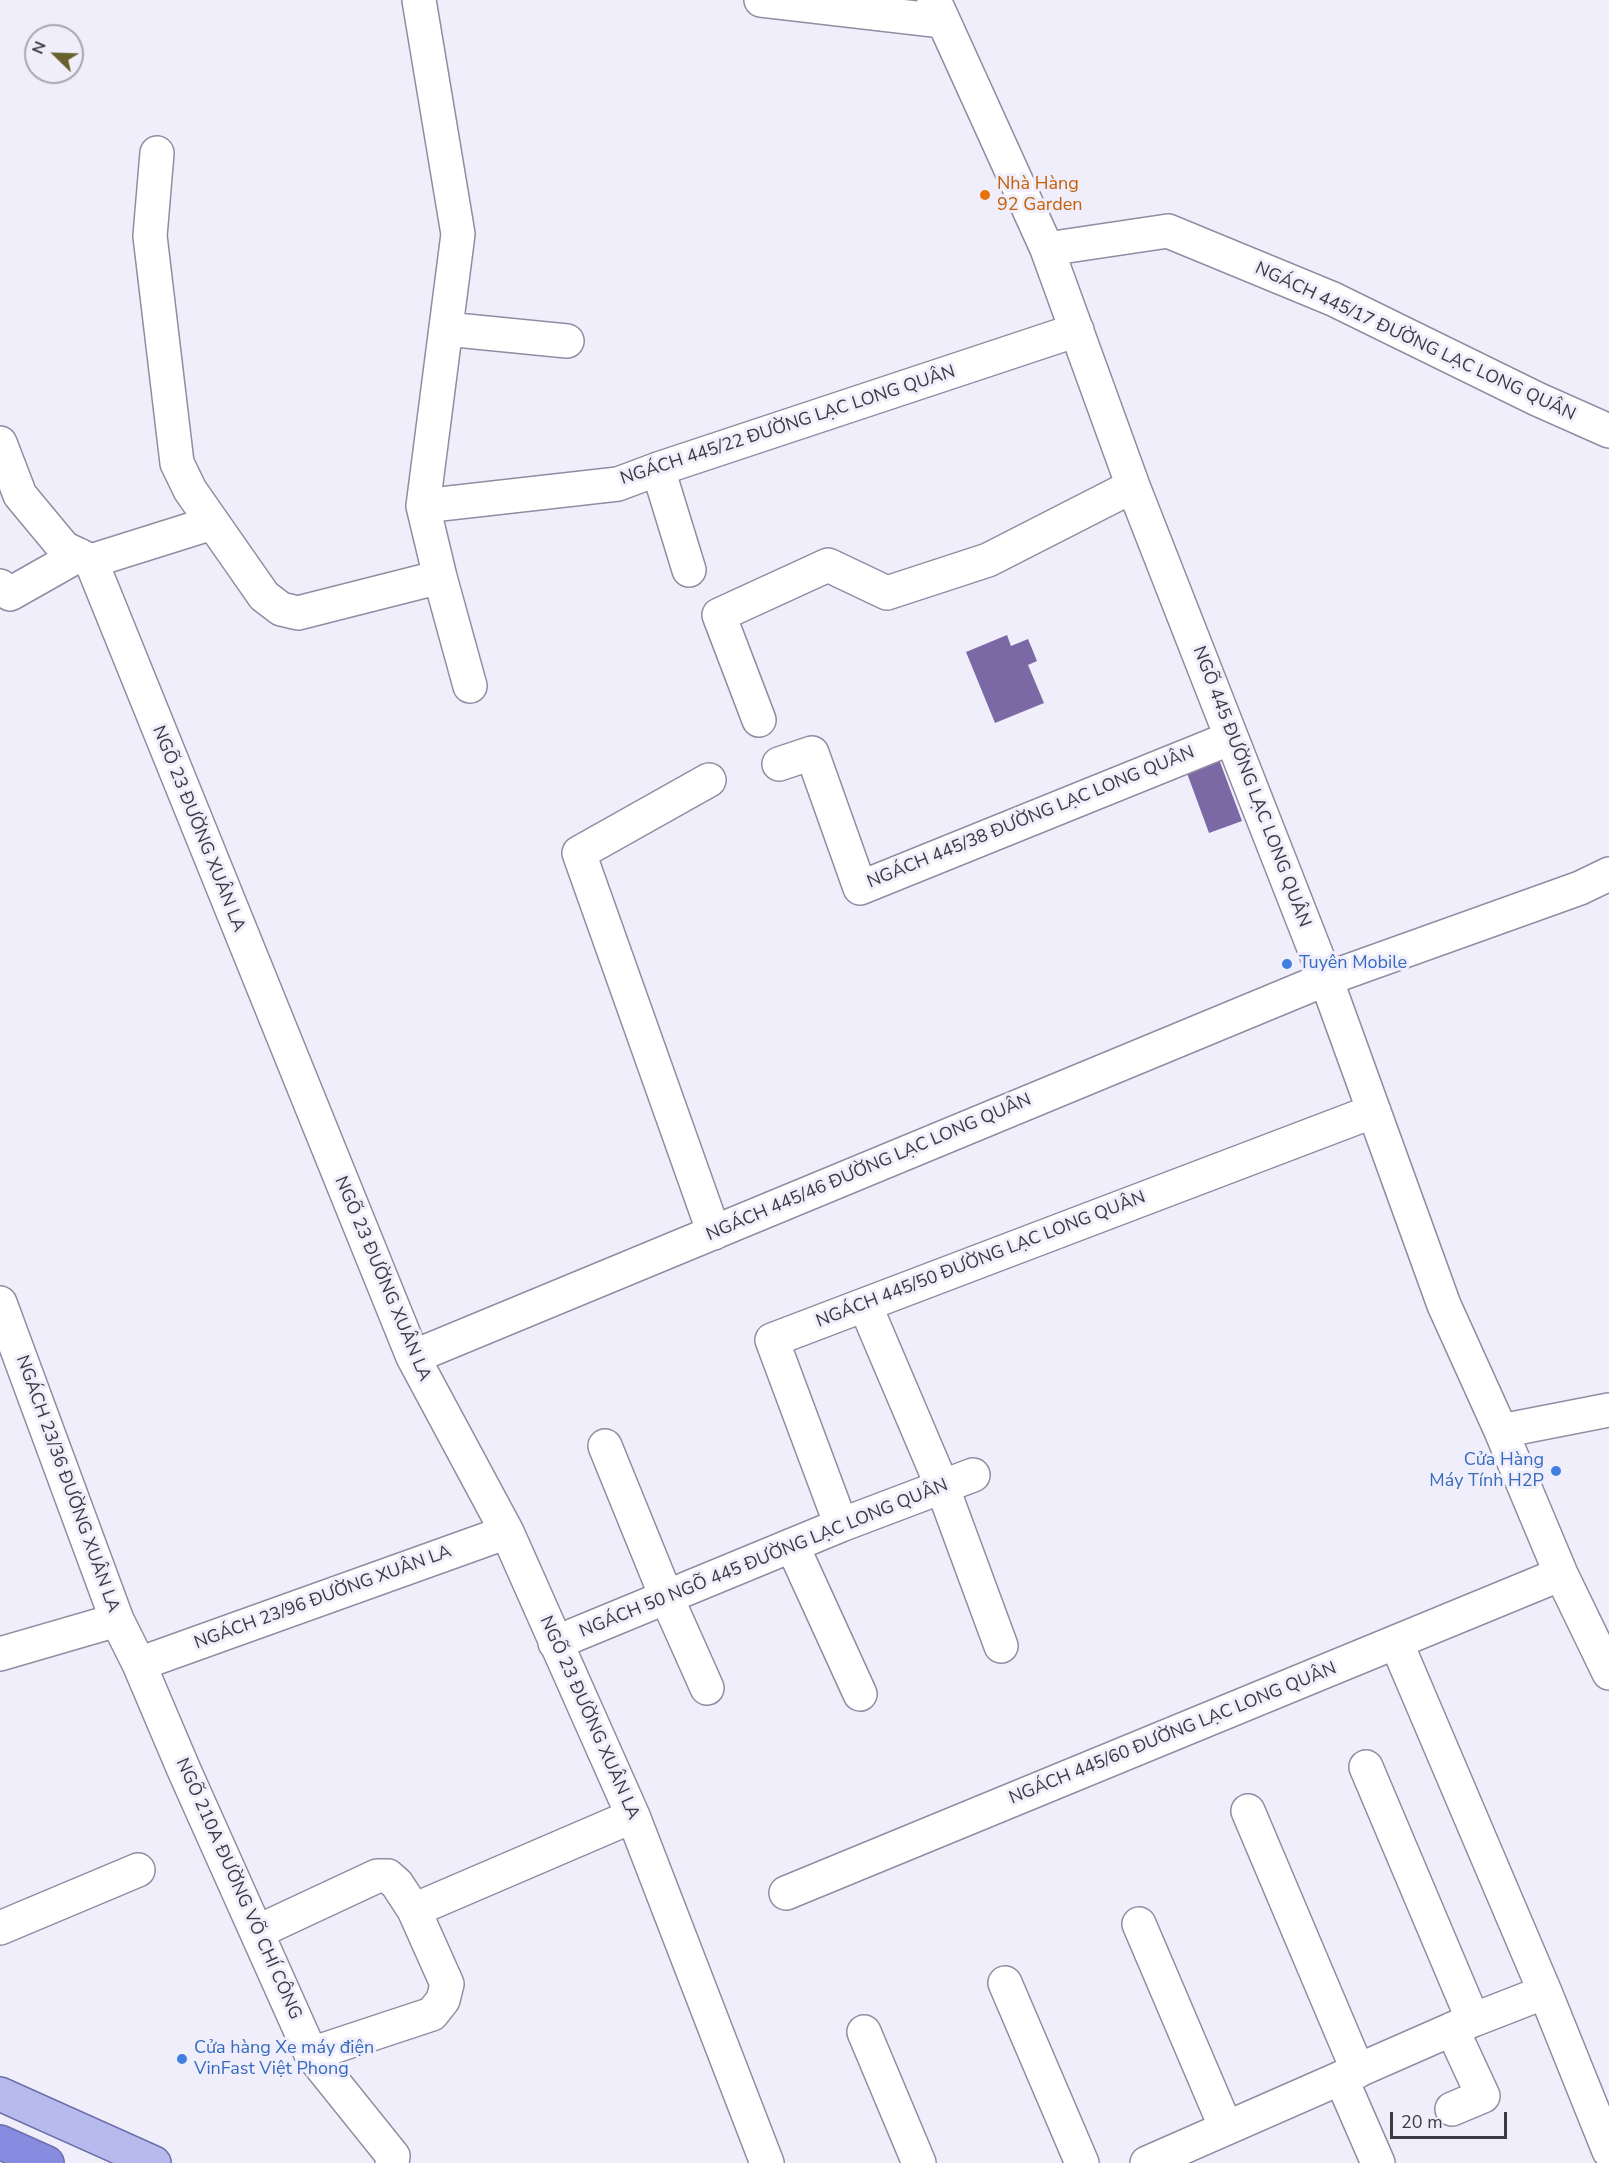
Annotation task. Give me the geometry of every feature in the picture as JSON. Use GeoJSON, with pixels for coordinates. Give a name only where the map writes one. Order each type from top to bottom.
{"type":"FeatureCollection","features":[{"type":"Feature","properties":{"kind":"highway"},"geometry":{"type":"LineString","coordinates":[[0,2142],[47,2163]]}},
{"type":"Feature","properties":{"kind":"main road"},"geometry":{"type":"LineString","coordinates":[[0,2094],[154,2163]]}},
{"type":"Feature","properties":{"kind":"street"},"geometry":{"type":"LineString","coordinates":[[418,0],[458,234],[423,506],[470,686]]}},
{"type":"Feature","properties":{"kind":"street"},"geometry":{"type":"LineString","coordinates":[[761,0],[938,10]]}},
{"type":"Feature","properties":{"kind":"street","name":"NGÕ 445 ĐƯỜNG LẠC LONG QUÂN"},"geometry":{"type":"LineString","coordinates":[[938,10],[1047,249],[1133,486],[1326,979],[1444,1305],[1501,1431],[1561,1574],[1608,1670]]}},
{"type":"Feature","properties":{"kind":"street"},"geometry":{"type":"LineString","coordinates":[[157,153],[150,236],[177,463],[190,490],[212,523],[264,596],[281,609],[298,613],[440,577]]}},
{"type":"Feature","properties":{"kind":"street","name":"NGÁCH 445/17 ĐƯỜNG LẠC LONG QUÂN"},"geometry":{"type":"LineString","coordinates":[[1047,249],[1168,231],[1333,299],[1537,399],[1609,431]]}},
{"type":"Feature","properties":{"kind":"street"},"geometry":{"type":"LineString","coordinates":[[446,329],[567,341]]}},
{"type":"Feature","properties":{"kind":"street","name":"NGÁCH 445/22 ĐƯỜNG LẠC LONG QUÂN"},"geometry":{"type":"LineString","coordinates":[[423,506],[618,484],[1077,330]]}},
{"type":"Feature","properties":{"kind":"street"},"geometry":{"type":"LineString","coordinates":[[0,443],[20,495],[64,548],[85,558]]}},
{"type":"Feature","properties":{"kind":"street"},"geometry":{"type":"LineString","coordinates":[[658,469],[689,570]]}},
{"type":"Feature","properties":{"kind":"street"},"geometry":{"type":"LineString","coordinates":[[759,720],[719,615],[828,565],[887,593],[988,560],[1133,486]]}},
{"type":"Feature","properties":{"kind":"street"},"geometry":{"type":"LineString","coordinates":[[0,586],[10,594],[85,558],[212,523]]}},
{"type":"Feature","properties":{"kind":"street","name":"NGÕ 23 ĐƯỜNG XUÂN LA"},"geometry":{"type":"LineString","coordinates":[[85,558],[412,1358],[507,1532],[633,1816],[766,2163]]}},
{"type":"Feature","properties":{"kind":"street","name":"NGÁCH 445/38 ĐƯỜNG LẠC LONG QUÂN"},"geometry":{"type":"LineString","coordinates":[[779,764],[812,753],[860,888],[1231,738]]}},
{"type":"Feature","properties":{"kind":"street"},"geometry":{"type":"LineString","coordinates":[[709,780],[579,853],[714,1233]]}},
{"type":"Feature","properties":{"kind":"street","name":"NGÁCH 445/46 ĐƯỜNG LẠC LONG QUÂN"},"geometry":{"type":"LineString","coordinates":[[412,1358],[1326,979],[1580,888],[1609,874]]}},
{"type":"Feature","properties":{"kind":"street","name":"NGÁCH 445/50 ĐƯỜNG LẠC LONG QUÂN"},"geometry":{"type":"LineString","coordinates":[[841,1525],[772,1340],[1374,1111]]}},
{"type":"Feature","properties":{"kind":"street","name":"NGÁCH 23/36 ĐƯỜNG XUÂN LA"},"geometry":{"type":"LineString","coordinates":[[0,1303],[13,1378],[117,1620],[139,1664]]}},
{"type":"Feature","properties":{"kind":"street"},"geometry":{"type":"LineString","coordinates":[[865,1305],[942,1486],[1001,1646]]}},
{"type":"Feature","properties":{"kind":"street"},"geometry":{"type":"LineString","coordinates":[[1501,1431],[1609,1410]]}},
{"type":"Feature","properties":{"kind":"street"},"geometry":{"type":"LineString","coordinates":[[605,1446],[666,1596],[707,1688]]}},
{"type":"Feature","properties":{"kind":"street","name":"NGÁCH 50 NGÕ 445 ĐƯỜNG LẠC LONG QUÂN"},"geometry":{"type":"LineString","coordinates":[[555,1643],[841,1525],[973,1475]]}},
{"type":"Feature","properties":{"kind":"street","name":"NGÁCH 23/96 ĐƯỜNG XUÂN LA"},"geometry":{"type":"LineString","coordinates":[[139,1664],[507,1532]]}},
{"type":"Feature","properties":{"kind":"street"},"geometry":{"type":"LineString","coordinates":[[792,1545],[860,1694]]}},
{"type":"Feature","properties":{"kind":"street","name":"NGÁCH 445/60 ĐƯỜNG LẠC LONG QUÂN"},"geometry":{"type":"LineString","coordinates":[[786,1893],[1561,1574]]}},
{"type":"Feature","properties":{"kind":"street"},"geometry":{"type":"LineString","coordinates":[[0,1654],[117,1620]]}},
{"type":"Feature","properties":{"kind":"street"},"geometry":{"type":"LineString","coordinates":[[1396,1642],[1545,1992],[1609,2151]]}},
{"type":"Feature","properties":{"kind":"street","name":"NGÕ 210A ĐƯỜNG VÕ CHÍ CÔNG"},"geometry":{"type":"LineString","coordinates":[[139,1664],[310,2054],[393,2156],[392,2163]]}},
{"type":"Feature","properties":{"kind":"street"},"geometry":{"type":"LineString","coordinates":[[1366,1767],[1462,2025],[1483,2096],[1452,2109]]}},
{"type":"Feature","properties":{"kind":"street"},"geometry":{"type":"LineString","coordinates":[[1248,1811],[1349,2074],[1377,2163]]}},
{"type":"Feature","properties":{"kind":"street"},"geometry":{"type":"LineString","coordinates":[[414,1910],[633,1816]]}},
{"type":"Feature","properties":{"kind":"street"},"geometry":{"type":"LineString","coordinates":[[0,1928],[138,1870]]}},
{"type":"Feature","properties":{"kind":"street"},"geometry":{"type":"LineString","coordinates":[[257,1932],[377,1876],[388,1876],[397,1884],[414,1910],[447,1984],[443,2000],[432,2014],[310,2054]]}},
{"type":"Feature","properties":{"kind":"street"},"geometry":{"type":"LineString","coordinates":[[1139,1923],[1226,2128]]}},
{"type":"Feature","properties":{"kind":"street"},"geometry":{"type":"LineString","coordinates":[[1005,1983],[1082,2163]]}},
{"type":"Feature","properties":{"kind":"street"},"geometry":{"type":"LineString","coordinates":[[1147,2163],[1462,2025],[1545,1992]]}},
{"type":"Feature","properties":{"kind":"street"},"geometry":{"type":"LineString","coordinates":[[864,2032],[919,2163]]}},
{"type":"Feature","properties":{"kind":"building"},"geometry":{"type":"Polygon","coordinates":[[[1007,635],[1011,646],[1028,639],[1037,661],[1028,665],[1044,703],[995,723],[966,652],[1007,635]]]}},
{"type":"Feature","properties":{"kind":"building"},"geometry":{"type":"Polygon","coordinates":[[[1217,754],[1242,821],[1209,833],[1184,765],[1217,754]]]}},
{"type":"Feature","properties":{"kind":"place","name":"Nhà Hàng 92 Garden"},"geometry":{"type":"Point","coordinates":[985,195]}},
{"type":"Feature","properties":{"kind":"place","name":"Tuyên Mobile"},"geometry":{"type":"Point","coordinates":[1287,964]}},
{"type":"Feature","properties":{"kind":"place","name":"Cửa Hàng Máy Tính H2P"},"geometry":{"type":"Point","coordinates":[1556,1471]}},
{"type":"Feature","properties":{"kind":"place","name":"Cửa hàng Xe máy điện VinFast Việt Phong"},"geometry":{"type":"Point","coordinates":[182,2059]}}]}
